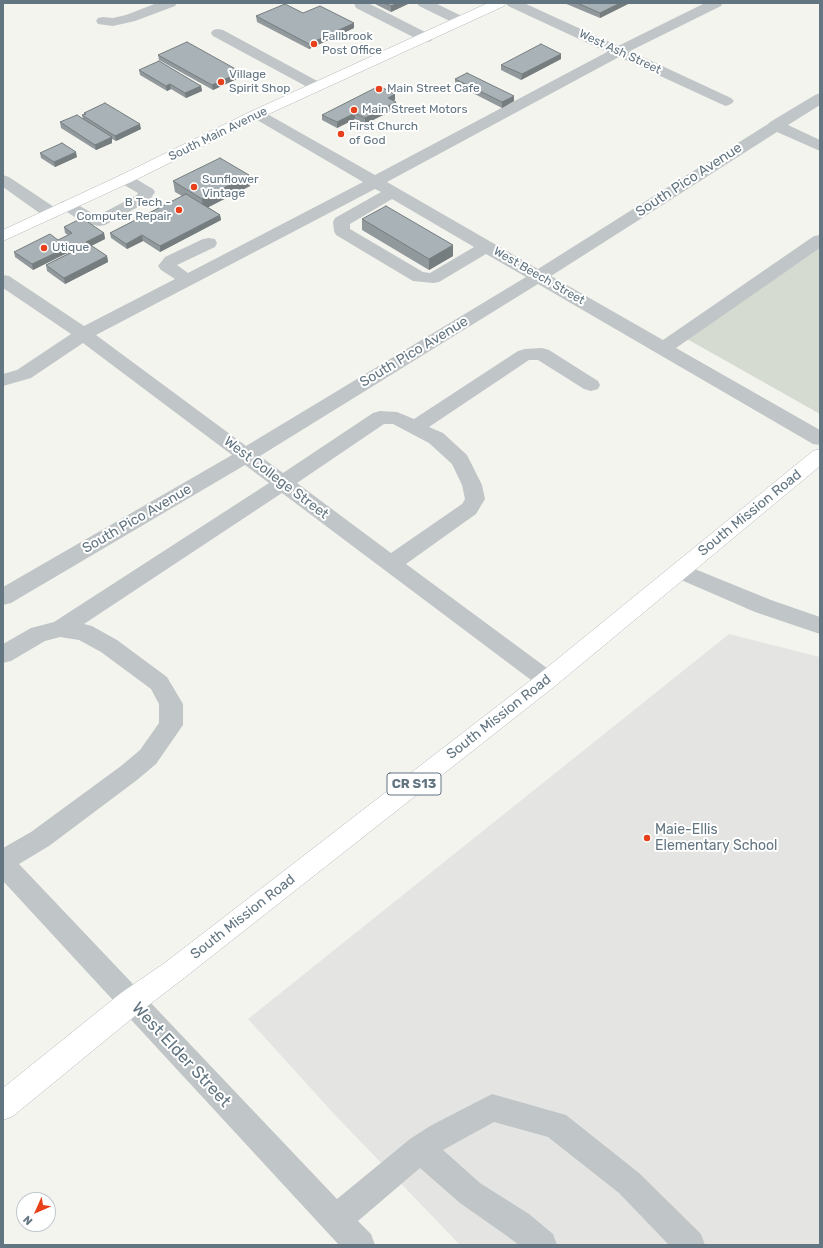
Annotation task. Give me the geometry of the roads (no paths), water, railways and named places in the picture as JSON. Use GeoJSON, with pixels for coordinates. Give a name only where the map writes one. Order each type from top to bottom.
{"type":"FeatureCollection","features":[{"type":"Feature","properties":{"kind":"main road","name":"South Main Avenue"},"geometry":{"type":"LineString","coordinates":[[3,236],[126,179],[316,86],[426,38],[499,3]]}},
{"type":"Feature","properties":{"kind":"main road","name":"South Mission Road"},"geometry":{"type":"LineString","coordinates":[[3,1106],[131,1002],[181,965],[547,680],[820,456]]}},
{"type":"Feature","properties":{"kind":"street"},"geometry":{"type":"LineString","coordinates":[[103,21],[113,22],[130,18],[170,3]]}},
{"type":"Feature","properties":{"kind":"street"},"geometry":{"type":"LineString","coordinates":[[361,3],[361,5],[426,38]]}},
{"type":"Feature","properties":{"kind":"street"},"geometry":{"type":"LineString","coordinates":[[424,3],[461,21]]}},
{"type":"Feature","properties":{"kind":"street","name":"West Ash Street"},"geometry":{"type":"LineString","coordinates":[[513,3],[726,101]]}},
{"type":"Feature","properties":{"kind":"street"},"geometry":{"type":"LineString","coordinates":[[3,380],[24,374],[82,334],[375,182],[619,51],[716,3]]}},
{"type":"Feature","properties":{"kind":"street"},"geometry":{"type":"LineString","coordinates":[[218,33],[316,86]]}},
{"type":"Feature","properties":{"kind":"street","name":"South Pico Avenue"},"geometry":{"type":"LineString","coordinates":[[3,597],[246,455],[539,276],[775,125],[820,98]]}},
{"type":"Feature","properties":{"kind":"street","name":"West Beech Street"},"geometry":{"type":"LineString","coordinates":[[257,114],[820,439]]}},
{"type":"Feature","properties":{"kind":"street"},"geometry":{"type":"LineString","coordinates":[[775,125],[820,146]]}},
{"type":"Feature","properties":{"kind":"street"},"geometry":{"type":"LineString","coordinates":[[67,206],[90,219],[99,221],[144,198],[147,192],[126,179]]}},
{"type":"Feature","properties":{"kind":"street"},"geometry":{"type":"LineString","coordinates":[[3,180],[51,213]]}},
{"type":"Feature","properties":{"kind":"street"},"geometry":{"type":"LineString","coordinates":[[393,192],[341,222],[342,231],[419,277],[434,278],[487,246]]}},
{"type":"Feature","properties":{"kind":"street"},"geometry":{"type":"LineString","coordinates":[[664,349],[820,240]]}},
{"type":"Feature","properties":{"kind":"street"},"geometry":{"type":"LineString","coordinates":[[187,280],[167,266],[171,261],[209,243]]}},
{"type":"Feature","properties":{"kind":"street","name":"West College Street"},"geometry":{"type":"LineString","coordinates":[[3,280],[82,334],[547,680]]}},
{"type":"Feature","properties":{"kind":"street"},"geometry":{"type":"LineString","coordinates":[[415,427],[525,355],[542,354],[591,385]]}},
{"type":"Feature","properties":{"kind":"street"},"geometry":{"type":"LineString","coordinates":[[3,655],[39,634],[60,629],[380,417],[397,418],[436,438],[460,460],[472,485],[475,499],[469,509],[391,564]]}},
{"type":"Feature","properties":{"kind":"street"},"geometry":{"type":"LineString","coordinates":[[680,572],[763,606],[820,626]]}},
{"type":"Feature","properties":{"kind":"street"},"geometry":{"type":"LineString","coordinates":[[3,862],[40,839],[129,773],[148,757],[171,725],[171,704],[159,683],[109,646],[84,632],[60,629]]}},
{"type":"Feature","properties":{"kind":"street","name":"West Elder Street"},"geometry":{"type":"LineString","coordinates":[[3,862],[90,955],[131,1002],[360,1245]]}},
{"type":"Feature","properties":{"kind":"street"},"geometry":{"type":"LineString","coordinates":[[337,1219],[420,1149],[440,1136],[492,1108],[556,1125],[629,1183],[690,1245]]}},
{"type":"Feature","properties":{"kind":"street"},"geometry":{"type":"LineString","coordinates":[[420,1149],[470,1193],[518,1225],[542,1245]]}},
{"type":"Feature","properties":{"kind":"place","name":"Fallbrook Post Office"},"geometry":{"type":"Point","coordinates":[314,44]}},
{"type":"Feature","properties":{"kind":"place","name":"Village Spirit Shop"},"geometry":{"type":"Point","coordinates":[221,82]}},
{"type":"Feature","properties":{"kind":"place","name":"Main Street Cafe"},"geometry":{"type":"Point","coordinates":[379,89]}},
{"type":"Feature","properties":{"kind":"place","name":"Main Street Motors"},"geometry":{"type":"Point","coordinates":[354,110]}},
{"type":"Feature","properties":{"kind":"place","name":"First Church of God"},"geometry":{"type":"Point","coordinates":[341,134]}},
{"type":"Feature","properties":{"kind":"place","name":"Sunflower Vintage"},"geometry":{"type":"Point","coordinates":[194,187]}},
{"type":"Feature","properties":{"kind":"place","name":"B Tech - Computer Repair"},"geometry":{"type":"Point","coordinates":[179,210]}},
{"type":"Feature","properties":{"kind":"place","name":"Utique"},"geometry":{"type":"Point","coordinates":[44,248]}},
{"type":"Feature","properties":{"kind":"place","name":"Maie-Ellis Elementary School"},"geometry":{"type":"Point","coordinates":[647,838]}}]}
